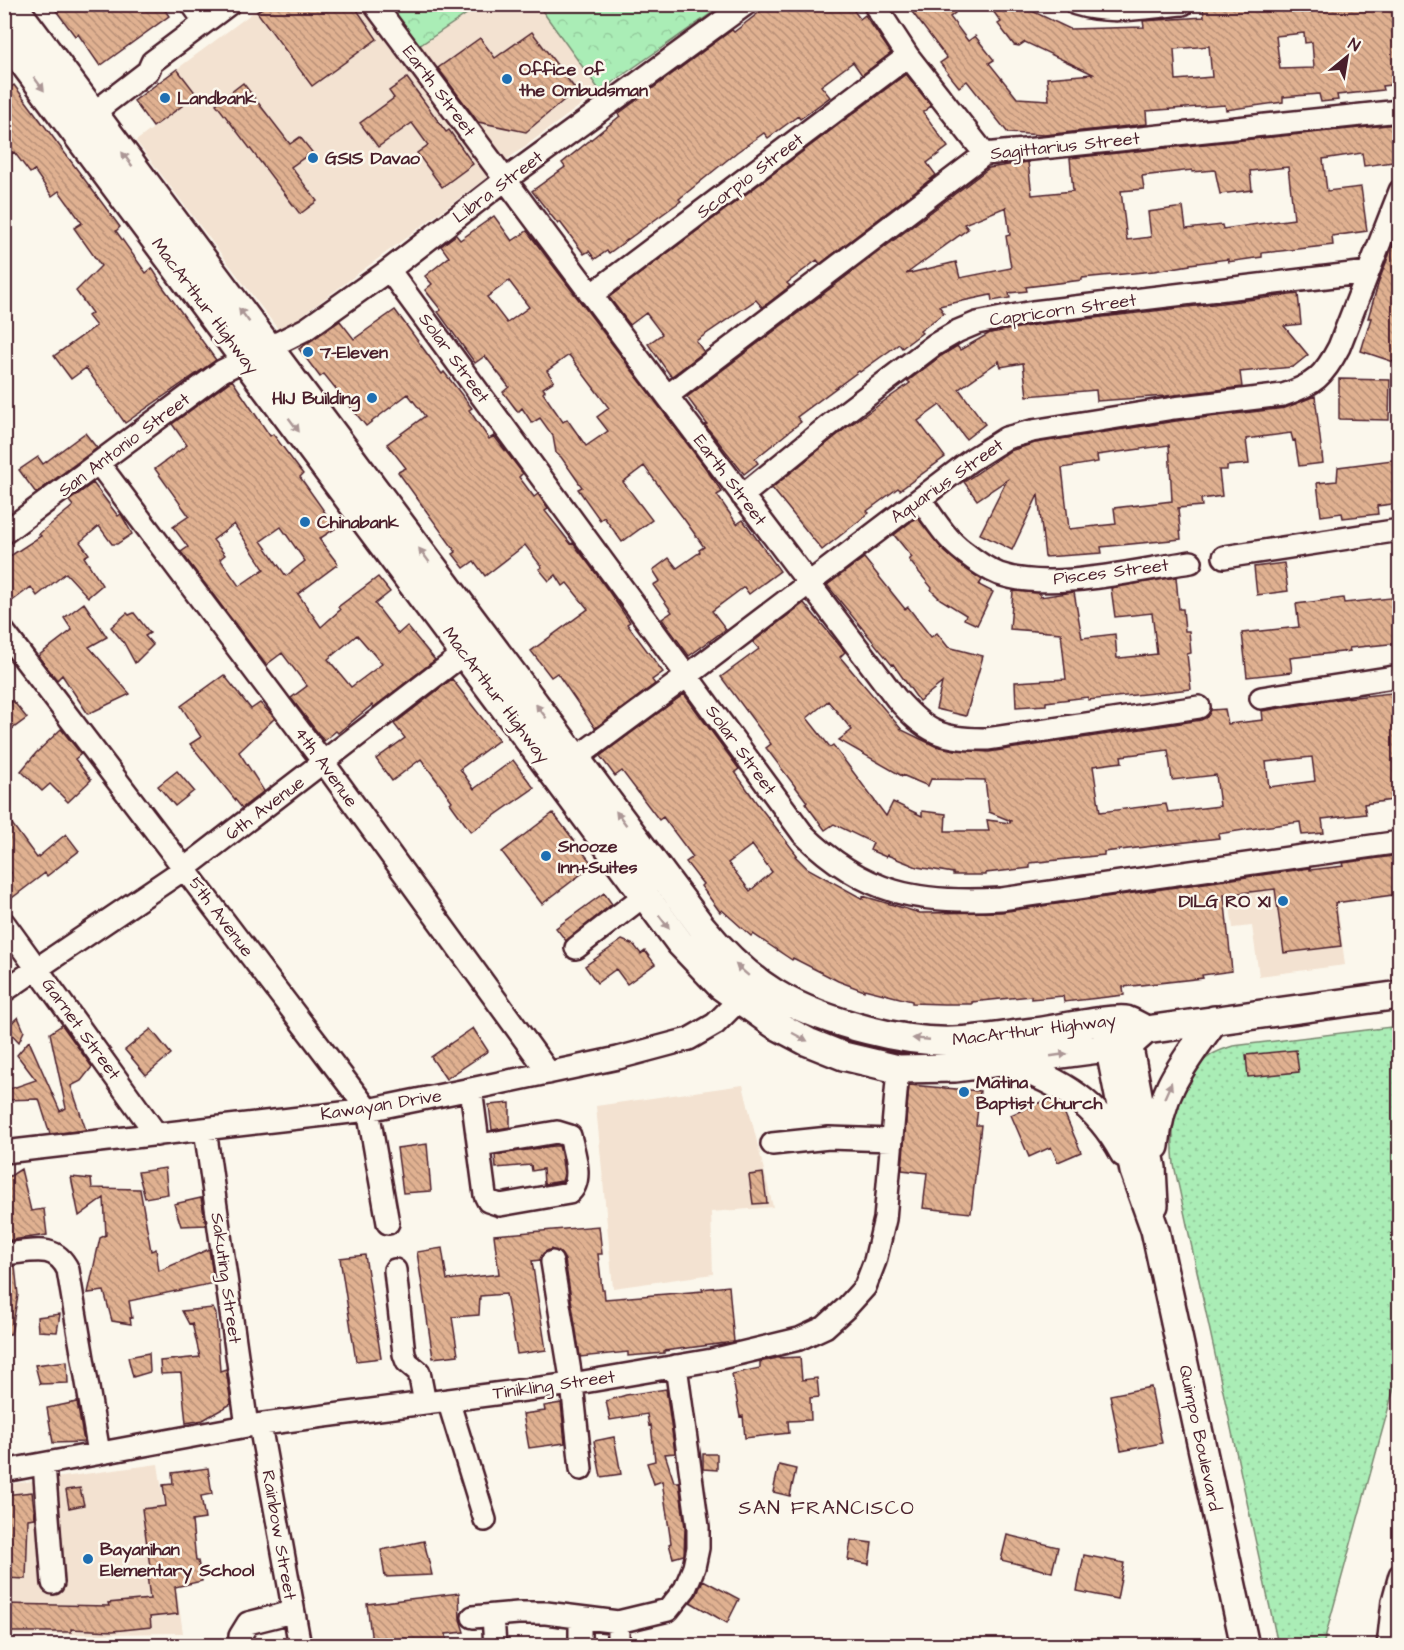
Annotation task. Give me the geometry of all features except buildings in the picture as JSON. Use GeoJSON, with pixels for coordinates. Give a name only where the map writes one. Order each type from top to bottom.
{"type":"FeatureCollection","features":[{"type":"Feature","properties":{"kind":"main road","name":"MacArthur Highway"},"geometry":{"type":"LineString","coordinates":[[12,4],[80,117],[257,354],[475,645],[576,758],[720,950],[753,979],[800,1008],[829,1020],[893,1036],[952,1041],[1004,1036],[1122,1033]]}},
{"type":"Feature","properties":{"kind":"main road","name":"MacArthur Highway"},"geometry":{"type":"LineString","coordinates":[[4,37],[80,117]]}},
{"type":"Feature","properties":{"kind":"main road","name":"MacArthur Highway"},"geometry":{"type":"LineString","coordinates":[[475,645],[554,774],[692,957],[721,986],[774,1024],[808,1042],[843,1056],[898,1069],[928,1070],[1008,1062],[1122,1033],[1400,995]]}},
{"type":"Feature","properties":{"kind":"main road"},"geometry":{"type":"LineString","coordinates":[[1143,1170],[1165,1097],[1176,1074],[1214,1020]]}},
{"type":"Feature","properties":{"kind":"main road","name":"Quimpo Boulevard"},"geometry":{"type":"LineString","coordinates":[[1122,1033],[1143,1170],[1155,1230],[1245,1646]]}},
{"type":"Feature","properties":{"kind":"main road"},"geometry":{"type":"LineString","coordinates":[[1008,1062],[1051,1080],[1072,1092],[1090,1107],[1143,1170]]}},
{"type":"Feature","properties":{"kind":"street"},"geometry":{"type":"LineString","coordinates":[[192,4],[205,22]]}},
{"type":"Feature","properties":{"kind":"street"},"geometry":{"type":"LineString","coordinates":[[80,117],[148,71],[152,62],[229,4]]}},
{"type":"Feature","properties":{"kind":"street","name":"Earth Street"},"geometry":{"type":"LineString","coordinates":[[374,4],[742,496],[915,720],[938,734],[961,740],[987,739],[1199,707]]}},
{"type":"Feature","properties":{"kind":"street","name":"Libra Street"},"geometry":{"type":"LineString","coordinates":[[257,354],[306,329],[389,270],[505,180],[746,4]]}},
{"type":"Feature","properties":{"kind":"street"},"geometry":{"type":"LineString","coordinates":[[874,4],[908,56],[985,154]]}},
{"type":"Feature","properties":{"kind":"street"},"geometry":{"type":"LineString","coordinates":[[1076,4],[1090,9],[1110,11],[1184,4]]}},
{"type":"Feature","properties":{"kind":"street","name":"Scorpio Street"},"geometry":{"type":"LineString","coordinates":[[591,295],[908,56]]}},
{"type":"Feature","properties":{"kind":"street","name":"Sagittarius Street"},"geometry":{"type":"LineString","coordinates":[[667,396],[985,154],[1400,111]]}},
{"type":"Feature","properties":{"kind":"street","name":"Aquarius Street"},"geometry":{"type":"LineString","coordinates":[[554,774],[989,447],[1006,438],[1032,431],[1174,408],[1283,395],[1303,389],[1317,381],[1329,366],[1339,347],[1400,191]]}},
{"type":"Feature","properties":{"kind":"street","name":"Solar Street"},"geometry":{"type":"LineString","coordinates":[[389,270],[802,834],[820,851],[859,878],[887,890],[911,896],[968,901],[1001,899],[1400,842]]}},
{"type":"Feature","properties":{"kind":"street","name":"Capricorn Street"},"geometry":{"type":"LineString","coordinates":[[742,496],[838,418],[934,345],[976,323],[1033,312],[1368,272]]}},
{"type":"Feature","properties":{"kind":"street","name":"San Antonio Street"},"geometry":{"type":"LineString","coordinates":[[4,533],[222,371],[257,354]]}},
{"type":"Feature","properties":{"kind":"street","name":"4th Avenue"},"geometry":{"type":"LineString","coordinates":[[99,464],[324,763],[549,1073]]}},
{"type":"Feature","properties":{"kind":"street","name":"Pisces Street"},"geometry":{"type":"LineString","coordinates":[[920,499],[944,533],[962,551],[997,573],[1020,579],[1070,580],[1191,562]]}},
{"type":"Feature","properties":{"kind":"street"},"geometry":{"type":"LineString","coordinates":[[1224,557],[1400,530]]}},
{"type":"Feature","properties":{"kind":"street","name":"5th Avenue"},"geometry":{"type":"LineString","coordinates":[[4,632],[368,1110],[388,1224]]}},
{"type":"Feature","properties":{"kind":"street","name":"6th Avenue"},"geometry":{"type":"LineString","coordinates":[[4,991],[184,869],[475,645]]}},
{"type":"Feature","properties":{"kind":"street"},"geometry":{"type":"LineString","coordinates":[[1261,698],[1400,676]]}},
{"type":"Feature","properties":{"kind":"street"},"geometry":{"type":"LineString","coordinates":[[576,948],[645,895]]}},
{"type":"Feature","properties":{"kind":"street","name":"Garnet Street"},"geometry":{"type":"LineString","coordinates":[[4,923],[157,1135]]}},
{"type":"Feature","properties":{"kind":"street","name":"Kawayan Drive"},"geometry":{"type":"LineString","coordinates":[[4,1152],[368,1110],[549,1073],[689,1040],[715,1024],[739,1000]]}},
{"type":"Feature","properties":{"kind":"street","name":"Tinikling Street"},"geometry":{"type":"LineString","coordinates":[[4,1471],[253,1426],[572,1384],[712,1360],[799,1339],[825,1327],[846,1308],[864,1287],[875,1261],[885,1219],[898,1069]]}},
{"type":"Feature","properties":{"kind":"street"},"geometry":{"type":"LineString","coordinates":[[471,1089],[485,1195],[493,1204],[500,1205],[568,1193],[575,1186],[577,1178],[575,1156],[570,1136],[565,1133],[557,1132],[480,1145]]}},
{"type":"Feature","properties":{"kind":"street","name":"Sakuting Street"},"geometry":{"type":"LineString","coordinates":[[204,1130],[253,1426]]}},
{"type":"Feature","properties":{"kind":"street"},"geometry":{"type":"LineString","coordinates":[[772,1144],[829,1138],[892,1140]]}},
{"type":"Feature","properties":{"kind":"street"},"geometry":{"type":"LineString","coordinates":[[4,1254],[51,1251],[59,1255],[68,1270],[99,1453]]}},
{"type":"Feature","properties":{"kind":"street"},"geometry":{"type":"LineString","coordinates":[[552,1262],[572,1384],[581,1469]]}},
{"type":"Feature","properties":{"kind":"street"},"geometry":{"type":"LineString","coordinates":[[395,1270],[404,1354],[407,1362],[420,1372],[425,1403]]}},
{"type":"Feature","properties":{"kind":"street"},"geometry":{"type":"LineString","coordinates":[[495,1646],[483,1616],[546,1613],[618,1622],[668,1610],[685,1589],[698,1548],[698,1527],[676,1366]]}},
{"type":"Feature","properties":{"kind":"street"},"geometry":{"type":"LineString","coordinates":[[448,1400],[485,1520]]}},
{"type":"Feature","properties":{"kind":"street","name":"Rainbow Street"},"geometry":{"type":"LineString","coordinates":[[253,1426],[300,1646]]}},
{"type":"Feature","properties":{"kind":"street"},"geometry":{"type":"LineString","coordinates":[[44,1464],[52,1583]]}},
{"type":"Feature","properties":{"kind":"street"},"geometry":{"type":"LineString","coordinates":[[1388,1646],[1393,1601],[1400,1575]]}},
{"type":"Feature","properties":{"kind":"street"},"geometry":{"type":"LineString","coordinates":[[240,1646],[240,1636],[248,1623],[292,1612]]}},
{"type":"Feature","properties":{"kind":"street"},"geometry":{"type":"LineString","coordinates":[[580,1618],[580,1646]]}},
{"type":"Feature","properties":{"kind":"street"},"geometry":{"type":"LineString","coordinates":[[618,1622],[618,1646]]}},
{"type":"Feature","properties":{"kind":"shaded area","name":"GSIS Davao"},"geometry":{"type":"Polygon","coordinates":[[[263,5],[361,5],[490,175],[280,332],[136,141],[197,95],[177,69],[263,5]]]}},
{"type":"Feature","properties":{"kind":"shaded area"},"geometry":{"type":"Polygon","coordinates":[[[480,5],[538,5],[600,91],[501,164],[413,50],[480,5]]]}},
{"type":"Feature","properties":{"kind":"shaded area","name":"DILG RO XI"},"geometry":{"type":"Polygon","coordinates":[[[1332,862],[1345,965],[1259,976],[1252,926],[1233,928],[1226,876],[1332,862]]]}},
{"type":"Feature","properties":{"kind":"shaded area"},"geometry":{"type":"Polygon","coordinates":[[[743,1085],[773,1207],[711,1212],[713,1274],[613,1288],[596,1106],[743,1085]]]}},
{"type":"Feature","properties":{"kind":"shaded area","name":"Bayanihan Elementary School"},"geometry":{"type":"Polygon","coordinates":[[[158,1464],[183,1633],[5,1635],[4,1485],[158,1464]]]}},
{"type":"Feature","properties":{"kind":"green space"},"geometry":{"type":"Polygon","coordinates":[[[380,5],[480,5],[413,50],[380,5]]]}},
{"type":"Feature","properties":{"kind":"green space"},"geometry":{"type":"Polygon","coordinates":[[[538,5],[723,5],[600,91],[538,5]]]}},
{"type":"Feature","properties":{"kind":"green space"},"geometry":{"type":"Polygon","coordinates":[[[1399,1026],[1399,1370],[1323,1645],[1278,1645],[1174,1165],[1174,1119],[1182,1089],[1189,1076],[1211,1055],[1233,1046],[1399,1026]]]}},
{"type":"Feature","properties":{"kind":"place","name":"Office of the Ombudsman"},"geometry":{"type":"Point","coordinates":[507,79]}},
{"type":"Feature","properties":{"kind":"place","name":"Landbank"},"geometry":{"type":"Point","coordinates":[165,98]}},
{"type":"Feature","properties":{"kind":"place","name":"GSIS Davao"},"geometry":{"type":"Point","coordinates":[313,158]}},
{"type":"Feature","properties":{"kind":"place","name":"7-Eleven"},"geometry":{"type":"Point","coordinates":[308,352]}},
{"type":"Feature","properties":{"kind":"place","name":"HIJ Building"},"geometry":{"type":"Point","coordinates":[372,398]}},
{"type":"Feature","properties":{"kind":"place","name":"Chinabank"},"geometry":{"type":"Point","coordinates":[305,522]}},
{"type":"Feature","properties":{"kind":"place","name":"Snooze Inn+Suites"},"geometry":{"type":"Point","coordinates":[546,856]}},
{"type":"Feature","properties":{"kind":"place","name":"DILG RO XI"},"geometry":{"type":"Point","coordinates":[1283,901]}},
{"type":"Feature","properties":{"kind":"place","name":"Matina Baptist Church"},"geometry":{"type":"Point","coordinates":[964,1092]}},
{"type":"Feature","properties":{"kind":"place","name":"Bayanihan Elementary School"},"geometry":{"type":"Point","coordinates":[88,1559]}},
{"type":"Feature","properties":{"kind":"district","name":"SAN FRANCISCO"},"geometry":{"type":"Point","coordinates":[827,1508]}}]}
